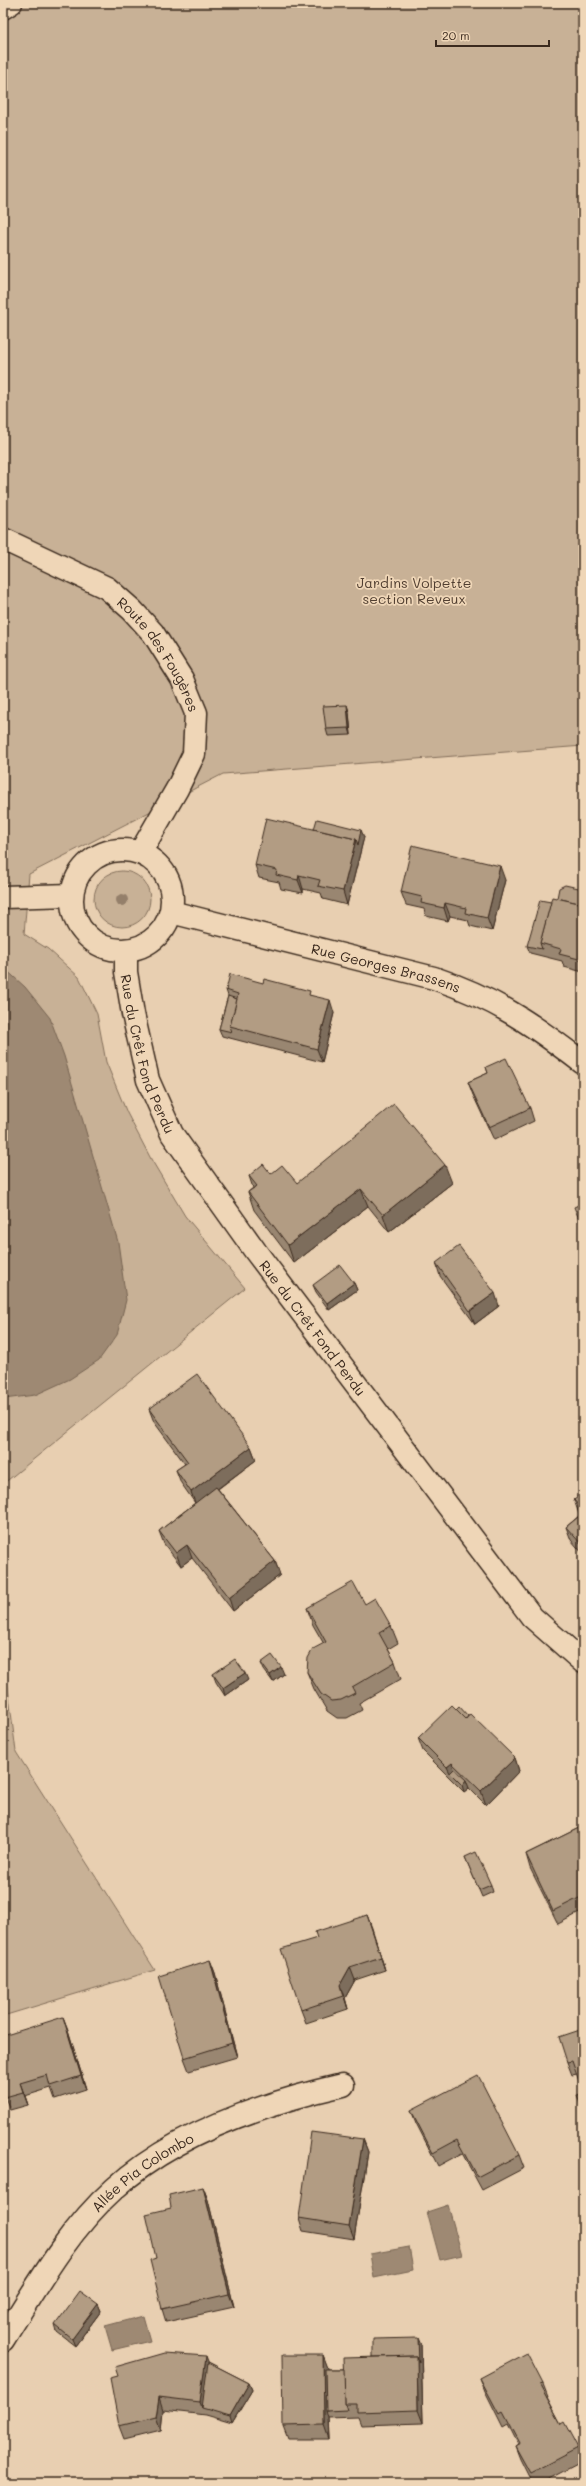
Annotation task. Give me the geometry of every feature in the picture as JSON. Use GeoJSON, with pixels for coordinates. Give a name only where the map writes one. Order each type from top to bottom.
{"type":"FeatureCollection","features":[{"type":"Feature","properties":{"kind":"street"},"geometry":{"type":"LineString","coordinates":[[3,8],[11,3]]}},
{"type":"Feature","properties":{"kind":"street","name":"Route des Fougères"},"geometry":{"type":"LineString","coordinates":[[3,539],[107,588],[132,610],[153,633],[182,679],[196,714],[194,754],[177,789],[140,853]]}},
{"type":"Feature","properties":{"kind":"street"},"geometry":{"type":"LineString","coordinates":[[125,850],[140,853],[153,860],[163,870],[170,884],[172,897],[171,912],[159,934],[138,947],[126,950],[111,949],[98,944],[86,935],[78,923],[73,909],[72,895],[76,880],[84,867],[96,857],[110,852],[125,850]]}},
{"type":"Feature","properties":{"kind":"street"},"geometry":{"type":"LineString","coordinates":[[3,897],[72,895]]}},
{"type":"Feature","properties":{"kind":"street","name":"Rue Georges Brassens"},"geometry":{"type":"LineString","coordinates":[[171,912],[434,978],[466,989],[525,1019],[583,1062]]}},
{"type":"Feature","properties":{"kind":"street","name":"Rue du Crêt Fond Perdu"},"geometry":{"type":"LineString","coordinates":[[126,950],[126,972],[133,1014],[148,1080],[172,1134],[256,1252],[532,1617],[583,1662]]}},
{"type":"Feature","properties":{"kind":"street","name":"Allée Pia Colombo"},"geometry":{"type":"LineString","coordinates":[[3,2340],[38,2284],[81,2226],[112,2190],[134,2172],[171,2148],[243,2115],[282,2100],[343,2085]]}},
{"type":"Feature","properties":{"kind":"green space","name":"Jardins Volpette section Reveux"},"geometry":{"type":"Polygon","coordinates":[[[3,3],[583,3],[583,746],[223,774],[29,874],[24,934],[48,949],[79,977],[97,1014],[106,1062],[127,1113],[151,1159],[185,1216],[245,1288],[3,1484],[3,3]]]}},
{"type":"Feature","properties":{"kind":"green space"},"geometry":{"type":"Polygon","coordinates":[[[122,871],[133,873],[142,879],[148,888],[150,899],[148,910],[142,919],[133,925],[122,927],[111,925],[102,919],[96,910],[94,899],[96,888],[102,879],[111,873],[122,871]]]}},
{"type":"Feature","properties":{"kind":"green space"},"geometry":{"type":"Polygon","coordinates":[[[3,1648],[16,1752],[155,1970],[3,2016],[3,1648]]]}},
{"type":"Feature","properties":{"kind":"shaded area"},"geometry":{"type":"Polygon","coordinates":[[[3,967],[25,987],[50,1018],[64,1056],[118,1242],[126,1300],[117,1335],[99,1360],[70,1379],[35,1395],[4,1399],[3,967]]]}},
{"type":"Feature","properties":{"kind":"shaded area"},"geometry":{"type":"Polygon","coordinates":[[[448,2205],[462,2255],[440,2260],[427,2212],[448,2205]]]}},
{"type":"Feature","properties":{"kind":"shaded area"},"geometry":{"type":"Polygon","coordinates":[[[409,2247],[413,2270],[374,2278],[370,2254],[409,2247]]]}},
{"type":"Feature","properties":{"kind":"shaded area"},"geometry":{"type":"Polygon","coordinates":[[[143,2316],[150,2341],[112,2350],[105,2326],[143,2316]]]}},
{"type":"Feature","properties":{"kind":"building"},"geometry":{"type":"Polygon","coordinates":[[[347,705],[349,728],[326,729],[323,706],[347,705]]]}},
{"type":"Feature","properties":{"kind":"building"},"geometry":{"type":"Polygon","coordinates":[[[266,818],[356,839],[343,891],[318,886],[320,880],[299,875],[298,880],[276,875],[277,870],[255,865],[266,818]]]}},
{"type":"Feature","properties":{"kind":"building"},"geometry":{"type":"Polygon","coordinates":[[[317,819],[361,830],[358,845],[356,839],[314,829],[317,819]]]}},
{"type":"Feature","properties":{"kind":"building"},"geometry":{"type":"Polygon","coordinates":[[[412,845],[500,866],[487,918],[465,913],[466,908],[445,903],[444,908],[421,903],[422,897],[401,892],[412,845]]]}},
{"type":"Feature","properties":{"kind":"building"},"geometry":{"type":"Polygon","coordinates":[[[565,885],[583,889],[583,904],[557,898],[559,888],[565,885]]]}},
{"type":"Feature","properties":{"kind":"building"},"geometry":{"type":"Polygon","coordinates":[[[552,897],[583,904],[583,960],[559,954],[561,949],[540,943],[552,897]]]}},
{"type":"Feature","properties":{"kind":"building"},"geometry":{"type":"Polygon","coordinates":[[[540,900],[551,902],[540,943],[542,949],[527,946],[540,900]]]}},
{"type":"Feature","properties":{"kind":"building"},"geometry":{"type":"Polygon","coordinates":[[[230,974],[263,983],[264,979],[310,991],[309,995],[330,1000],[317,1049],[230,1026],[238,994],[226,990],[230,974]]]}},
{"type":"Feature","properties":{"kind":"building"},"geometry":{"type":"Polygon","coordinates":[[[228,996],[237,999],[230,1026],[232,1032],[219,1029],[228,996]]]}},
{"type":"Feature","properties":{"kind":"building"},"geometry":{"type":"Polygon","coordinates":[[[506,1058],[530,1108],[489,1127],[468,1082],[488,1073],[486,1067],[506,1058]]]}},
{"type":"Feature","properties":{"kind":"building"},"geometry":{"type":"Polygon","coordinates":[[[394,1104],[445,1165],[383,1215],[361,1189],[288,1245],[248,1192],[257,1186],[249,1176],[263,1164],[271,1174],[282,1165],[297,1183],[394,1104]]]}},
{"type":"Feature","properties":{"kind":"building"},"geometry":{"type":"Polygon","coordinates":[[[583,1203],[583,1229],[574,1207],[583,1203]]]}},
{"type":"Feature","properties":{"kind":"building"},"geometry":{"type":"Polygon","coordinates":[[[459,1246],[495,1293],[470,1311],[436,1263],[459,1246]]]}},
{"type":"Feature","properties":{"kind":"building"},"geometry":{"type":"Polygon","coordinates":[[[340,1265],[354,1283],[327,1303],[313,1285],[340,1265]]]}},
{"type":"Feature","properties":{"kind":"building"},"geometry":{"type":"Polygon","coordinates":[[[197,1374],[251,1447],[191,1492],[176,1470],[188,1462],[149,1409],[197,1374]]]}},
{"type":"Feature","properties":{"kind":"building"},"geometry":{"type":"Polygon","coordinates":[[[216,1487],[275,1561],[229,1598],[187,1545],[176,1553],[159,1531],[216,1487]]]}},
{"type":"Feature","properties":{"kind":"building"},"geometry":{"type":"Polygon","coordinates":[[[583,1493],[583,1511],[574,1500],[583,1493]]]}},
{"type":"Feature","properties":{"kind":"building"},"geometry":{"type":"Polygon","coordinates":[[[583,1513],[583,1546],[566,1527],[583,1513]]]}},
{"type":"Feature","properties":{"kind":"building"},"geometry":{"type":"Polygon","coordinates":[[[353,1582],[365,1604],[375,1598],[391,1626],[379,1633],[395,1662],[352,1687],[355,1693],[341,1700],[331,1701],[321,1694],[307,1672],[308,1658],[313,1649],[326,1642],[307,1608],[353,1582]]]}},
{"type":"Feature","properties":{"kind":"building"},"geometry":{"type":"Polygon","coordinates":[[[272,1655],[281,1667],[270,1675],[261,1663],[272,1655]]]}},
{"type":"Feature","properties":{"kind":"building"},"geometry":{"type":"Polygon","coordinates":[[[235,1659],[245,1673],[223,1688],[213,1674],[235,1659]]]}},
{"type":"Feature","properties":{"kind":"building"},"geometry":{"type":"Polygon","coordinates":[[[452,1705],[466,1719],[470,1714],[515,1758],[481,1791],[452,1763],[447,1767],[418,1738],[452,1705]]]}},
{"type":"Feature","properties":{"kind":"building"},"geometry":{"type":"Polygon","coordinates":[[[459,1706],[468,1716],[466,1719],[456,1709],[459,1706]]]}},
{"type":"Feature","properties":{"kind":"building"},"geometry":{"type":"Polygon","coordinates":[[[454,1769],[466,1780],[462,1785],[450,1773],[454,1769]]]}},
{"type":"Feature","properties":{"kind":"building"},"geometry":{"type":"Polygon","coordinates":[[[583,1826],[583,1896],[553,1911],[526,1854],[583,1826]]]}},
{"type":"Feature","properties":{"kind":"building"},"geometry":{"type":"Polygon","coordinates":[[[476,1852],[491,1885],[479,1890],[465,1857],[476,1852]]]}},
{"type":"Feature","properties":{"kind":"building"},"geometry":{"type":"Polygon","coordinates":[[[367,1915],[381,1957],[350,1967],[340,1985],[343,1996],[301,2010],[281,1949],[317,1938],[315,1932],[367,1915]]]}},
{"type":"Feature","properties":{"kind":"building"},"geometry":{"type":"Polygon","coordinates":[[[210,1960],[232,2043],[184,2058],[159,1976],[210,1960]]]}},
{"type":"Feature","properties":{"kind":"building"},"geometry":{"type":"Polygon","coordinates":[[[63,2017],[81,2076],[50,2086],[47,2075],[20,2083],[23,2092],[5,2097],[3,2091],[3,2036],[63,2017]]]}},
{"type":"Feature","properties":{"kind":"building"},"geometry":{"type":"Polygon","coordinates":[[[583,2029],[583,2093],[572,2061],[567,2062],[559,2037],[583,2029]]]}},
{"type":"Feature","properties":{"kind":"building"},"geometry":{"type":"Polygon","coordinates":[[[478,2075],[519,2155],[477,2177],[457,2140],[433,2153],[411,2110],[478,2075]]]}},
{"type":"Feature","properties":{"kind":"building"},"geometry":{"type":"Polygon","coordinates":[[[583,2094],[583,2112],[577,2095],[583,2094]]]}},
{"type":"Feature","properties":{"kind":"building"},"geometry":{"type":"Polygon","coordinates":[[[311,2132],[363,2139],[349,2226],[299,2218],[311,2132]]]}},
{"type":"Feature","properties":{"kind":"building"},"geometry":{"type":"Polygon","coordinates":[[[203,2187],[229,2294],[162,2309],[150,2260],[156,2258],[146,2214],[171,2208],[169,2195],[203,2187]]]}},
{"type":"Feature","properties":{"kind":"building"},"geometry":{"type":"Polygon","coordinates":[[[80,2291],[98,2304],[72,2339],[55,2325],[80,2291]]]}},
{"type":"Feature","properties":{"kind":"building"},"geometry":{"type":"Polygon","coordinates":[[[418,2338],[419,2362],[417,2356],[373,2357],[373,2339],[418,2338]]]}},
{"type":"Feature","properties":{"kind":"building"},"geometry":{"type":"Polygon","coordinates":[[[164,2353],[206,2356],[200,2402],[159,2397],[156,2417],[119,2426],[110,2378],[118,2376],[115,2367],[164,2353]]]}},
{"type":"Feature","properties":{"kind":"building"},"geometry":{"type":"Polygon","coordinates":[[[527,2353],[543,2384],[540,2385],[561,2424],[564,2422],[578,2448],[530,2473],[515,2446],[520,2443],[503,2411],[499,2414],[480,2378],[527,2353]]]}},
{"type":"Feature","properties":{"kind":"building"},"geometry":{"type":"Polygon","coordinates":[[[282,2355],[323,2355],[324,2425],[283,2426],[282,2355]]]}},
{"type":"Feature","properties":{"kind":"building"},"geometry":{"type":"Polygon","coordinates":[[[417,2356],[418,2410],[356,2412],[356,2404],[345,2404],[343,2358],[417,2356]]]}},
{"type":"Feature","properties":{"kind":"building"},"geometry":{"type":"Polygon","coordinates":[[[208,2362],[249,2383],[230,2416],[202,2408],[208,2362]]]}},
{"type":"Feature","properties":{"kind":"building"},"geometry":{"type":"Polygon","coordinates":[[[325,2369],[344,2369],[345,2404],[347,2410],[326,2411],[325,2369]]]}}]}
